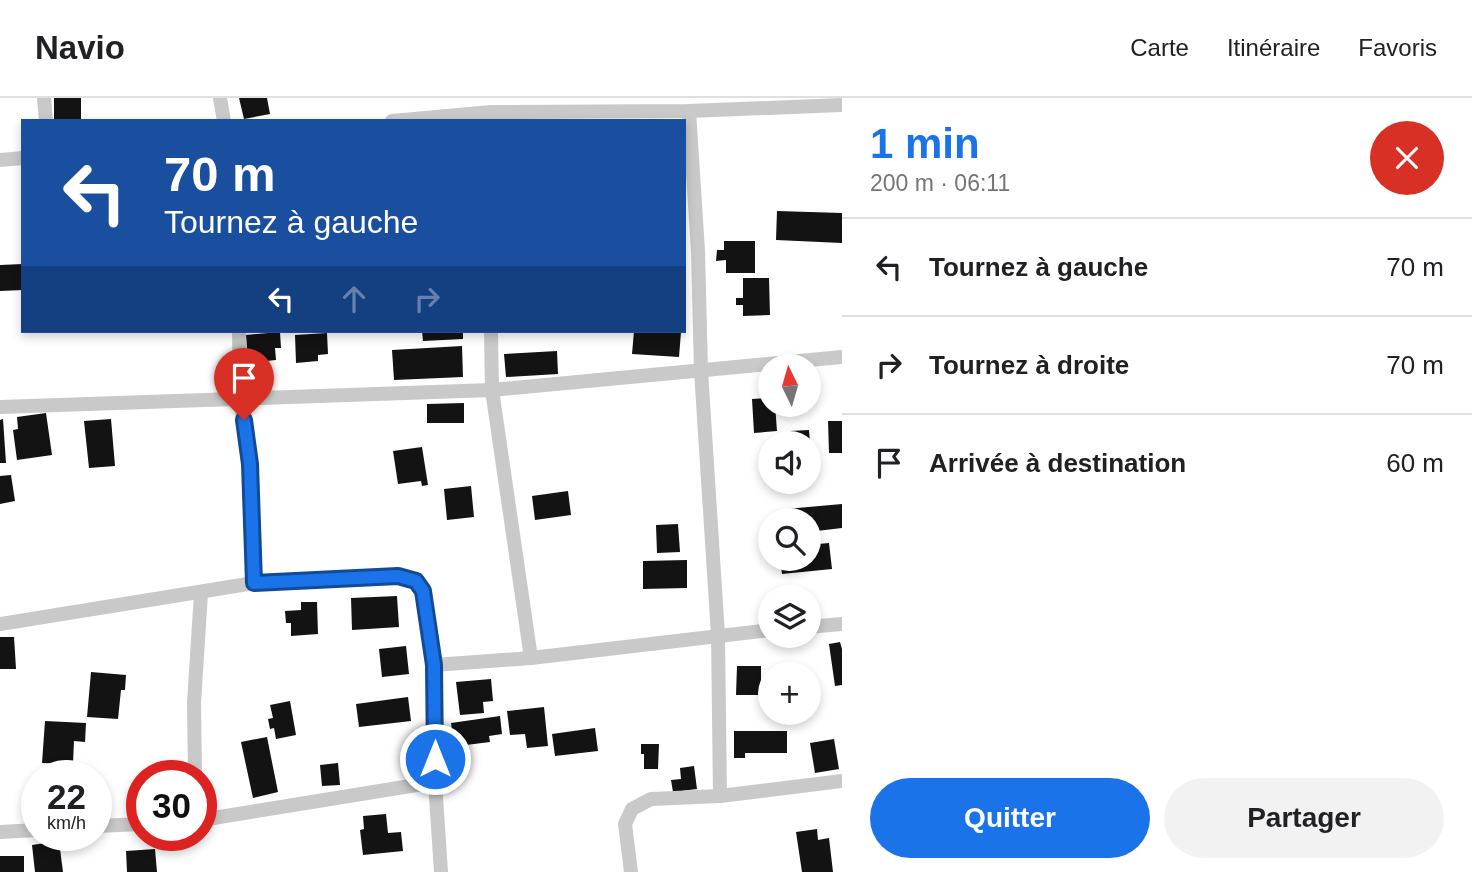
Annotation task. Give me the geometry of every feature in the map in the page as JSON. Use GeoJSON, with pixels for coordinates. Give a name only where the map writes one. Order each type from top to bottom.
{"type":"FeatureCollection","features":[{"type":"Feature","properties":{"kind":"street"},"geometry":{"type":"LineString","coordinates":[[44,98],[46,119]]}},
{"type":"Feature","properties":{"kind":"street"},"geometry":{"type":"LineString","coordinates":[[220,98],[225,119]]}},
{"type":"Feature","properties":{"kind":"street"},"geometry":{"type":"LineString","coordinates":[[410,119],[490,110],[689,111],[842,105]]}},
{"type":"Feature","properties":{"kind":"street"},"geometry":{"type":"LineString","coordinates":[[689,111],[698,251],[701,371],[718,635],[720,796]]}},
{"type":"Feature","properties":{"kind":"street"},"geometry":{"type":"LineString","coordinates":[[0,160],[21,158]]}},
{"type":"Feature","properties":{"kind":"street"},"geometry":{"type":"LineString","coordinates":[[239,333],[240,398],[250,464],[254,583]]}},
{"type":"Feature","properties":{"kind":"street"},"geometry":{"type":"LineString","coordinates":[[491,333],[492,390],[531,658]]}},
{"type":"Feature","properties":{"kind":"street"},"geometry":{"type":"LineString","coordinates":[[0,407],[492,390],[842,357]]}},
{"type":"Feature","properties":{"kind":"street"},"geometry":{"type":"LineString","coordinates":[[0,624],[254,583],[398,576],[416,581],[423,591],[434,665],[435,782],[441,872]]}},
{"type":"Feature","properties":{"kind":"street"},"geometry":{"type":"LineString","coordinates":[[195,760],[194,703],[201,593]]}},
{"type":"Feature","properties":{"kind":"street"},"geometry":{"type":"LineString","coordinates":[[821,626],[842,624]]}},
{"type":"Feature","properties":{"kind":"street"},"geometry":{"type":"LineString","coordinates":[[434,665],[531,658],[758,632]]}},
{"type":"Feature","properties":{"kind":"street"},"geometry":{"type":"LineString","coordinates":[[631,872],[625,824],[632,808],[651,799],[720,796],[842,781]]}},
{"type":"Feature","properties":{"kind":"street"},"geometry":{"type":"LineString","coordinates":[[217,817],[435,782]]}},
{"type":"Feature","properties":{"kind":"street"},"geometry":{"type":"LineString","coordinates":[[0,832],[21,831]]}},
{"type":"Feature","properties":{"kind":"building"},"geometry":{"type":"Polygon","coordinates":[[[54,98],[81,98],[81,119],[54,119],[54,98]]]}},
{"type":"Feature","properties":{"kind":"building"},"geometry":{"type":"Polygon","coordinates":[[[239,98],[267,98],[270,114],[244,119],[239,98]]]}},
{"type":"Feature","properties":{"kind":"building"},"geometry":{"type":"Polygon","coordinates":[[[777,211],[842,213],[842,243],[776,240],[777,211]]]}},
{"type":"Feature","properties":{"kind":"building"},"geometry":{"type":"Polygon","coordinates":[[[724,241],[755,241],[755,273],[726,273],[726,260],[716,261],[717,250],[724,250],[724,241]]]}},
{"type":"Feature","properties":{"kind":"building"},"geometry":{"type":"Polygon","coordinates":[[[21,264],[21,290],[0,291],[0,265],[21,264]]]}},
{"type":"Feature","properties":{"kind":"building"},"geometry":{"type":"Polygon","coordinates":[[[743,278],[769,278],[770,315],[743,316],[743,305],[736,305],[736,298],[743,298],[743,278]]]}},
{"type":"Feature","properties":{"kind":"building"},"geometry":{"type":"Polygon","coordinates":[[[280,333],[281,348],[275,348],[276,360],[248,363],[246,335],[280,333]]]}},
{"type":"Feature","properties":{"kind":"building"},"geometry":{"type":"Polygon","coordinates":[[[327,333],[328,354],[318,355],[318,361],[296,363],[295,335],[327,333]]]}},
{"type":"Feature","properties":{"kind":"building"},"geometry":{"type":"Polygon","coordinates":[[[422,333],[463,333],[463,339],[423,341],[422,333]]]}},
{"type":"Feature","properties":{"kind":"building"},"geometry":{"type":"Polygon","coordinates":[[[634,333],[681,333],[679,357],[632,354],[634,333]]]}},
{"type":"Feature","properties":{"kind":"building"},"geometry":{"type":"Polygon","coordinates":[[[462,346],[463,377],[394,380],[392,350],[462,346]]]}},
{"type":"Feature","properties":{"kind":"building"},"geometry":{"type":"Polygon","coordinates":[[[557,351],[558,374],[506,377],[504,354],[557,351]]]}},
{"type":"Feature","properties":{"kind":"building"},"geometry":{"type":"Polygon","coordinates":[[[752,399],[758,399],[758,417],[776,417],[777,431],[754,433],[752,399]]]}},
{"type":"Feature","properties":{"kind":"building"},"geometry":{"type":"Polygon","coordinates":[[[464,403],[464,423],[427,423],[427,404],[464,403]]]}},
{"type":"Feature","properties":{"kind":"building"},"geometry":{"type":"Polygon","coordinates":[[[46,413],[52,455],[17,460],[13,430],[18,429],[17,417],[46,413]]]}},
{"type":"Feature","properties":{"kind":"building"},"geometry":{"type":"Polygon","coordinates":[[[3,419],[6,463],[0,463],[0,420],[3,419]]]}},
{"type":"Feature","properties":{"kind":"building"},"geometry":{"type":"Polygon","coordinates":[[[111,419],[115,466],[89,468],[84,421],[111,419]]]}},
{"type":"Feature","properties":{"kind":"building"},"geometry":{"type":"Polygon","coordinates":[[[828,421],[842,421],[842,453],[829,453],[828,421]]]}},
{"type":"Feature","properties":{"kind":"building"},"geometry":{"type":"Polygon","coordinates":[[[422,447],[428,485],[422,486],[421,481],[398,484],[393,451],[422,447]]]}},
{"type":"Feature","properties":{"kind":"building"},"geometry":{"type":"Polygon","coordinates":[[[11,475],[15,501],[0,504],[0,476],[11,475]]]}},
{"type":"Feature","properties":{"kind":"building"},"geometry":{"type":"Polygon","coordinates":[[[471,486],[474,517],[447,520],[444,489],[471,486]]]}},
{"type":"Feature","properties":{"kind":"building"},"geometry":{"type":"Polygon","coordinates":[[[568,491],[571,515],[535,520],[532,496],[568,491]]]}},
{"type":"Feature","properties":{"kind":"building"},"geometry":{"type":"Polygon","coordinates":[[[842,504],[842,528],[821,530],[821,508],[797,508],[842,504]]]}},
{"type":"Feature","properties":{"kind":"building"},"geometry":{"type":"Polygon","coordinates":[[[678,524],[680,552],[657,553],[656,525],[678,524]]]}},
{"type":"Feature","properties":{"kind":"building"},"geometry":{"type":"Polygon","coordinates":[[[829,543],[832,569],[821,570],[821,544],[829,543]]]}},
{"type":"Feature","properties":{"kind":"building"},"geometry":{"type":"Polygon","coordinates":[[[687,560],[687,588],[643,589],[643,561],[687,560]]]}},
{"type":"Feature","properties":{"kind":"building"},"geometry":{"type":"Polygon","coordinates":[[[782,571],[812,571],[782,574],[782,571]]]}},
{"type":"Feature","properties":{"kind":"building"},"geometry":{"type":"Polygon","coordinates":[[[397,596],[399,627],[352,630],[351,598],[397,596]]]}},
{"type":"Feature","properties":{"kind":"building"},"geometry":{"type":"Polygon","coordinates":[[[301,602],[317,602],[318,634],[291,636],[291,623],[286,623],[285,611],[301,610],[301,602]]]}},
{"type":"Feature","properties":{"kind":"building"},"geometry":{"type":"Polygon","coordinates":[[[0,637],[14,637],[16,669],[0,669],[0,637]]]}},
{"type":"Feature","properties":{"kind":"building"},"geometry":{"type":"Polygon","coordinates":[[[840,642],[842,685],[835,686],[829,644],[840,642]]]}},
{"type":"Feature","properties":{"kind":"building"},"geometry":{"type":"Polygon","coordinates":[[[406,646],[409,674],[382,677],[379,649],[406,646]]]}},
{"type":"Feature","properties":{"kind":"building"},"geometry":{"type":"Polygon","coordinates":[[[737,666],[758,666],[758,695],[736,695],[737,666]]]}},
{"type":"Feature","properties":{"kind":"building"},"geometry":{"type":"Polygon","coordinates":[[[91,672],[126,675],[125,690],[121,690],[118,719],[87,717],[91,672]]]}},
{"type":"Feature","properties":{"kind":"building"},"geometry":{"type":"Polygon","coordinates":[[[491,679],[493,701],[483,702],[484,713],[460,715],[456,682],[491,679]]]}},
{"type":"Feature","properties":{"kind":"building"},"geometry":{"type":"Polygon","coordinates":[[[408,697],[411,721],[359,727],[356,704],[408,697]]]}},
{"type":"Feature","properties":{"kind":"building"},"geometry":{"type":"Polygon","coordinates":[[[290,701],[296,735],[276,739],[274,728],[270,729],[268,719],[273,718],[270,705],[290,701]]]}},
{"type":"Feature","properties":{"kind":"building"},"geometry":{"type":"Polygon","coordinates":[[[544,707],[548,746],[527,748],[525,734],[510,735],[507,711],[544,707]]]}},
{"type":"Feature","properties":{"kind":"building"},"geometry":{"type":"Polygon","coordinates":[[[500,716],[502,734],[489,736],[490,742],[466,745],[466,742],[454,743],[451,723],[500,716]]]}},
{"type":"Feature","properties":{"kind":"building"},"geometry":{"type":"Polygon","coordinates":[[[45,721],[86,723],[85,742],[74,741],[73,760],[42,760],[45,721]]]}},
{"type":"Feature","properties":{"kind":"building"},"geometry":{"type":"Polygon","coordinates":[[[595,728],[598,751],[555,756],[552,734],[595,728]]]}},
{"type":"Feature","properties":{"kind":"building"},"geometry":{"type":"Polygon","coordinates":[[[734,731],[787,731],[787,753],[745,753],[745,758],[734,758],[734,731]]]}},
{"type":"Feature","properties":{"kind":"building"},"geometry":{"type":"Polygon","coordinates":[[[267,737],[278,792],[253,798],[241,742],[267,737]]]}},
{"type":"Feature","properties":{"kind":"building"},"geometry":{"type":"Polygon","coordinates":[[[834,739],[839,769],[815,773],[810,743],[834,739]]]}},
{"type":"Feature","properties":{"kind":"building"},"geometry":{"type":"Polygon","coordinates":[[[641,744],[659,744],[658,769],[644,769],[641,744]]]}},
{"type":"Feature","properties":{"kind":"building"},"geometry":{"type":"Polygon","coordinates":[[[338,763],[340,785],[322,786],[320,765],[338,763]]]}},
{"type":"Feature","properties":{"kind":"building"},"geometry":{"type":"Polygon","coordinates":[[[694,766],[697,789],[673,792],[671,780],[681,779],[680,768],[694,766]]]}},
{"type":"Feature","properties":{"kind":"building"},"geometry":{"type":"Polygon","coordinates":[[[386,814],[388,833],[401,832],[403,851],[363,855],[360,830],[364,829],[363,816],[386,814]]]}},
{"type":"Feature","properties":{"kind":"building"},"geometry":{"type":"Polygon","coordinates":[[[817,829],[818,840],[829,838],[833,872],[802,872],[796,832],[817,829]]]}},
{"type":"Feature","properties":{"kind":"building"},"geometry":{"type":"Polygon","coordinates":[[[33,851],[60,851],[63,872],[35,872],[33,851]]]}},
{"type":"Feature","properties":{"kind":"building"},"geometry":{"type":"Polygon","coordinates":[[[126,851],[155,851],[157,872],[127,872],[126,851]]]}},
{"type":"Feature","properties":{"kind":"building"},"geometry":{"type":"Polygon","coordinates":[[[0,856],[24,856],[24,872],[0,872],[0,856]]]}},
{"type":"Feature","properties":{"kind":"route"},"geometry":{"type":"LineString","coordinates":[[244,420],[250,464],[254,583],[398,576],[416,581],[423,591],[434,665],[435,759]]}}]}
